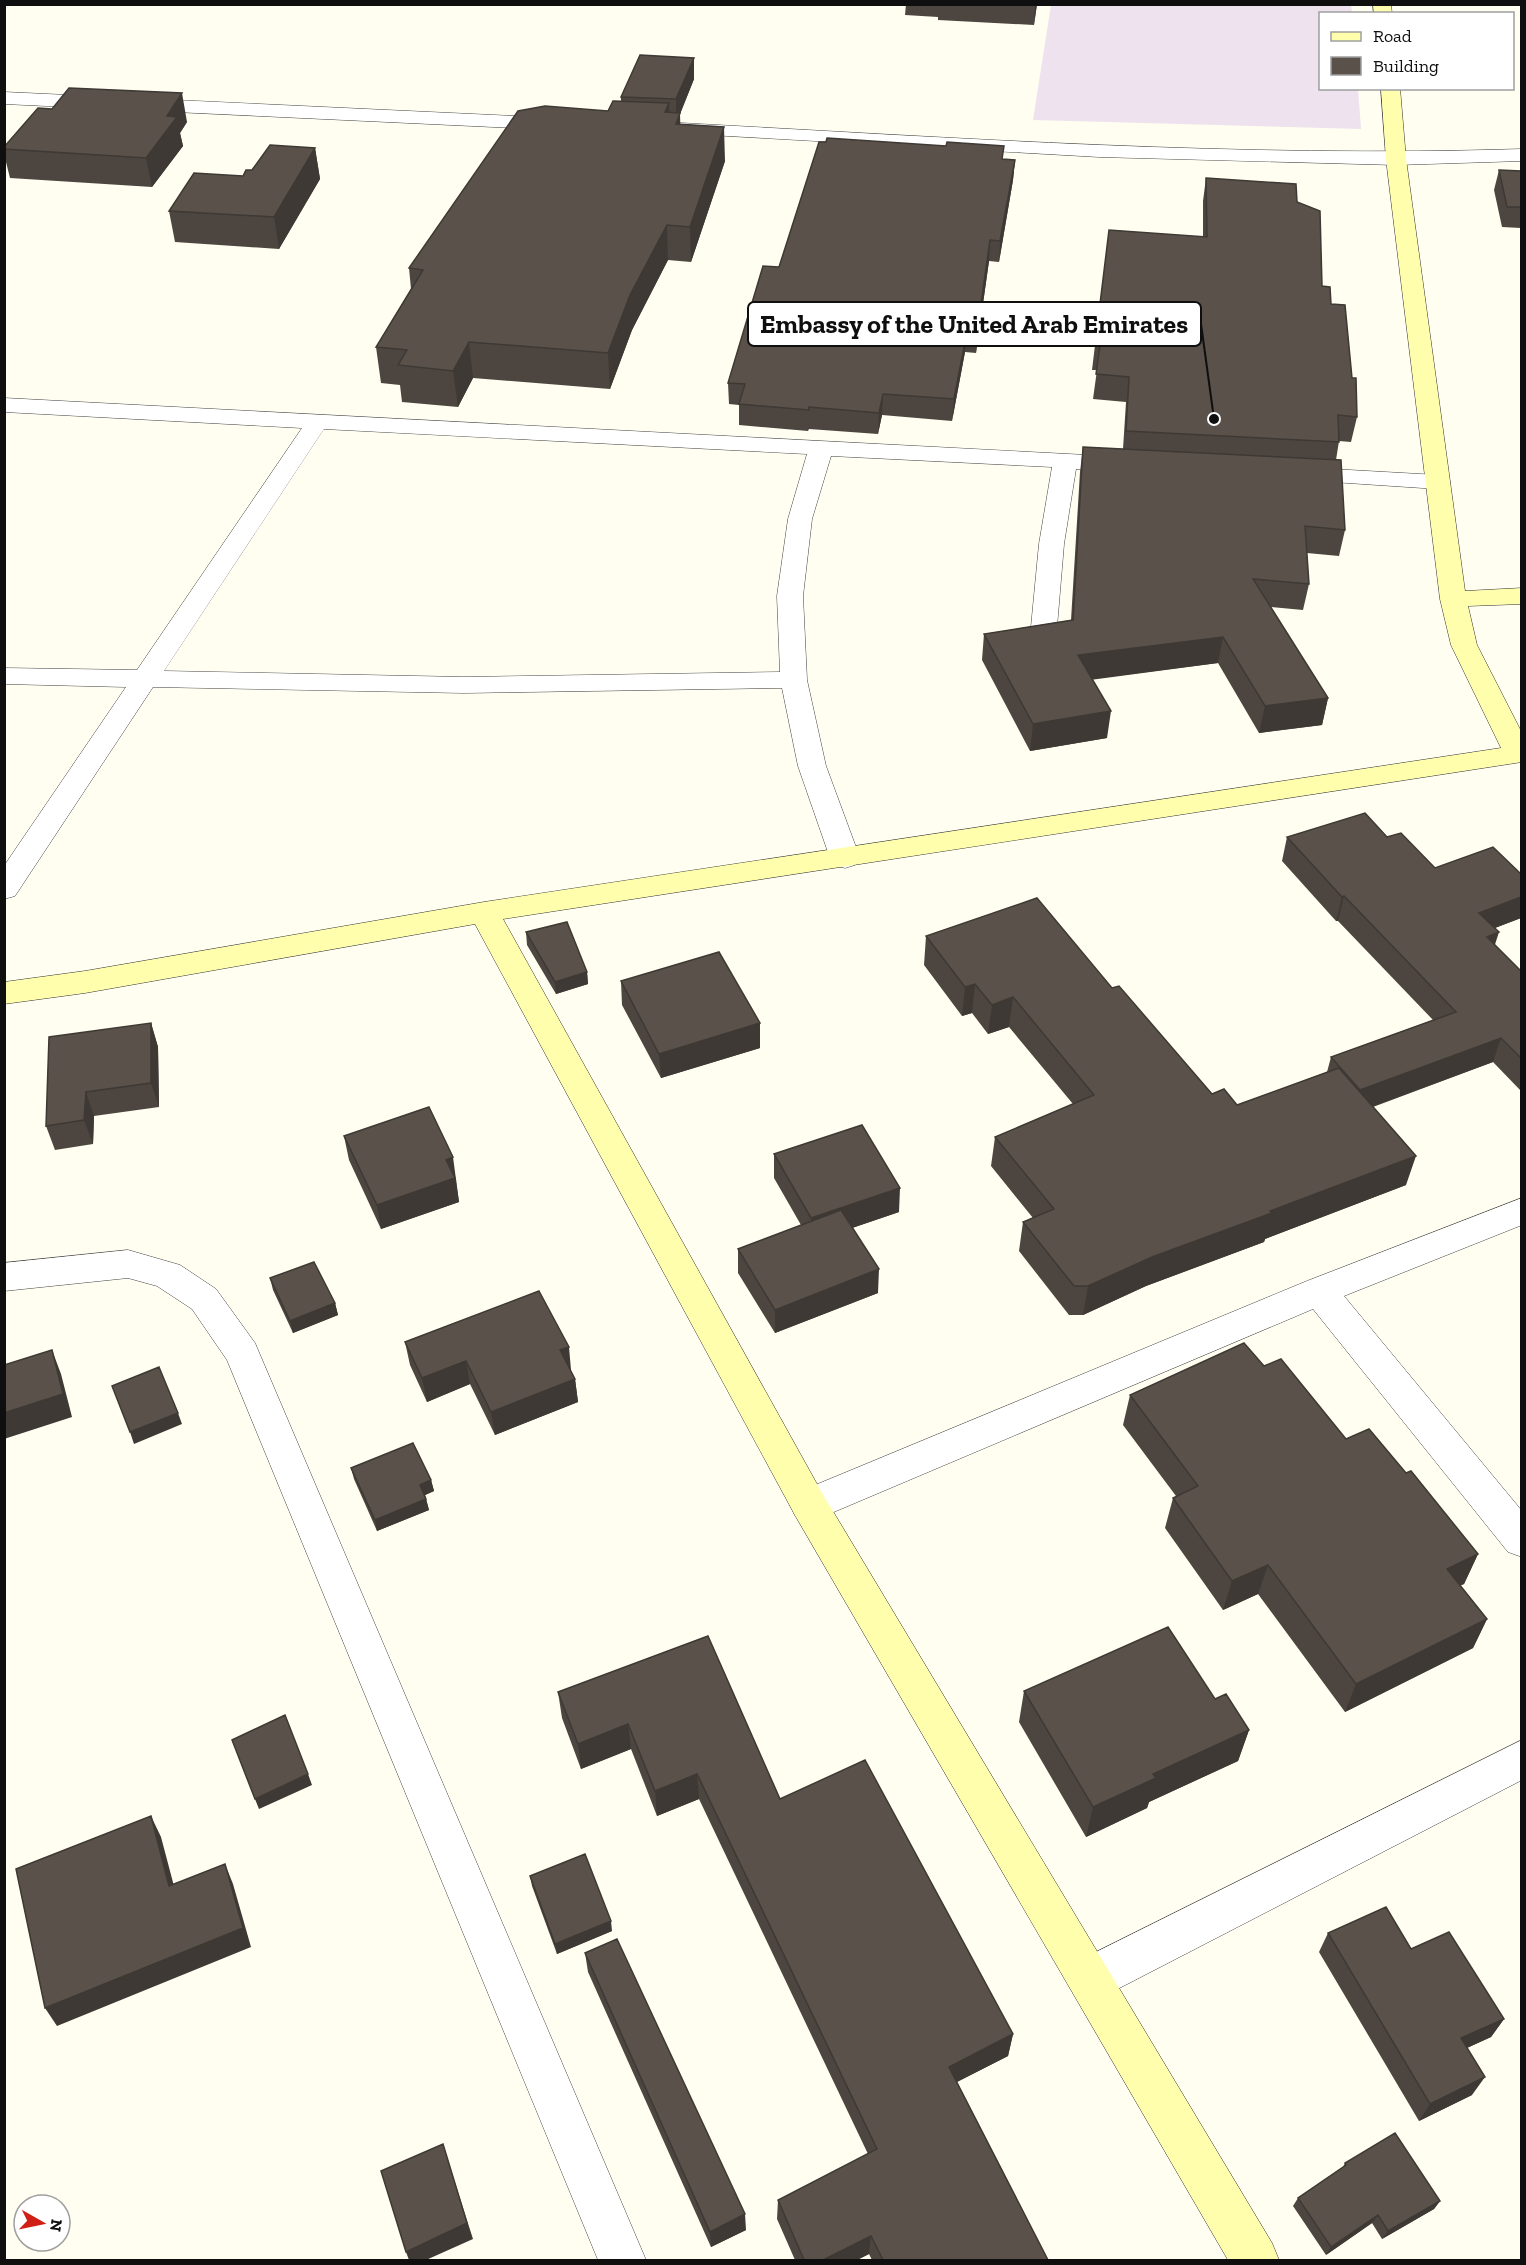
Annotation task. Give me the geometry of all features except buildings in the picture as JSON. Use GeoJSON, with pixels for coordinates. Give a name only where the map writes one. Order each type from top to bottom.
{"type":"FeatureCollection","features":[{"type":"Feature","properties":{"kind":"main road"},"geometry":{"type":"LineString","coordinates":[[4,993],[85,982],[484,912],[845,858],[1101,816],[1520,757],[1464,645],[1453,599],[1396,159],[1390,90]]}},
{"type":"Feature","properties":{"kind":"main road"},"geometry":{"type":"LineString","coordinates":[[1453,599],[1521,596]]}},
{"type":"Feature","properties":{"kind":"main road"},"geometry":{"type":"LineString","coordinates":[[484,912],[809,1505],[1255,2260]]}},
{"type":"Feature","properties":{"kind":"street"},"geometry":{"type":"LineString","coordinates":[[4,98],[575,125]]}},
{"type":"Feature","properties":{"kind":"street"},"geometry":{"type":"LineString","coordinates":[[657,128],[1099,151],[1396,159],[1521,155]]}},
{"type":"Feature","properties":{"kind":"street"},"geometry":{"type":"LineString","coordinates":[[4,405],[1147,466]]}},
{"type":"Feature","properties":{"kind":"street"},"geometry":{"type":"LineString","coordinates":[[4,889],[318,421]]}},
{"type":"Feature","properties":{"kind":"street"},"geometry":{"type":"LineString","coordinates":[[821,449],[800,519],[790,596],[794,680],[812,766],[845,858]]}},
{"type":"Feature","properties":{"kind":"street"},"geometry":{"type":"LineString","coordinates":[[1044,627],[1053,524],[1065,461]]}},
{"type":"Feature","properties":{"kind":"street"},"geometry":{"type":"LineString","coordinates":[[1275,473],[1438,482]]}},
{"type":"Feature","properties":{"kind":"street"},"geometry":{"type":"LineString","coordinates":[[4,675],[464,685],[794,680]]}},
{"type":"Feature","properties":{"kind":"street"},"geometry":{"type":"LineString","coordinates":[[809,1505],[1319,1291],[1521,1211]]}},
{"type":"Feature","properties":{"kind":"street"},"geometry":{"type":"LineString","coordinates":[[4,1277],[128,1264],[168,1275],[204,1299],[242,1353],[622,2260]]}},
{"type":"Feature","properties":{"kind":"street"},"geometry":{"type":"LineString","coordinates":[[1319,1291],[1521,1540]]}},
{"type":"Feature","properties":{"kind":"street"},"geometry":{"type":"LineString","coordinates":[[1090,1979],[1521,1759]]}},
{"type":"Feature","properties":{"kind":"shaded area"},"geometry":{"type":"Polygon","coordinates":[[[1051,5],[1351,5],[1352,12],[1319,12],[1319,90],[1358,90],[1361,129],[1033,120],[1051,5]]]}},
{"type":"Feature","properties":{"kind":"place","name":"Embassy of the United Arab Emirates"},"geometry":{"type":"Point","coordinates":[1214,419]}}]}
